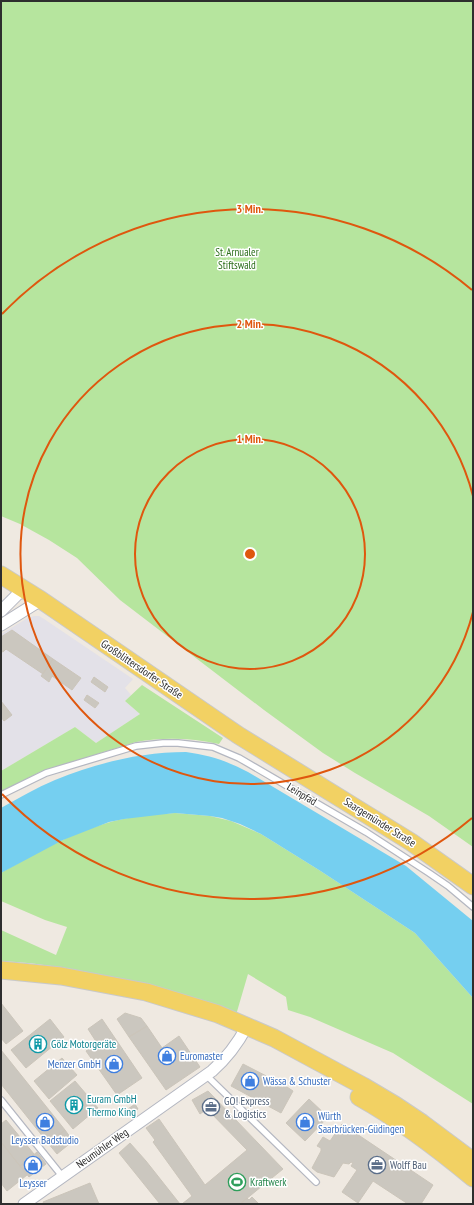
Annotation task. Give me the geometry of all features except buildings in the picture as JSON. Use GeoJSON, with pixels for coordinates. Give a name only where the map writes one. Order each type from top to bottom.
{"type":"FeatureCollection","features":[{"type":"Feature","properties":{"kind":"main road","name":"Großblittersdorfer Straße"},"geometry":{"type":"LineString","coordinates":[[1,575],[41,600],[238,735],[283,763]]}},
{"type":"Feature","properties":{"kind":"main road","name":"Saargemünder Straße"},"geometry":{"type":"LineString","coordinates":[[283,763],[411,842],[473,886]]}},
{"type":"Feature","properties":{"kind":"main road"},"geometry":{"type":"LineString","coordinates":[[1,970],[61,976],[109,986],[128,994],[210,1021],[274,1038],[395,1104],[473,1161]]}},
{"type":"Feature","properties":{"kind":"main road"},"geometry":{"type":"LineString","coordinates":[[244,1031],[368,1102],[437,1148],[473,1178]]}},
{"type":"Feature","properties":{"kind":"street"},"geometry":{"type":"LineString","coordinates":[[1,611],[23,589]]}},
{"type":"Feature","properties":{"kind":"street"},"geometry":{"type":"LineString","coordinates":[[1,625],[41,600]]}},
{"type":"Feature","properties":{"kind":"street","name":"Neumühler Weg"},"geometry":{"type":"LineString","coordinates":[[24,1204],[206,1075],[223,1061],[244,1031]]}},
{"type":"Feature","properties":{"kind":"lane","name":"Leinpfad"},"geometry":{"type":"LineString","coordinates":[[1,795],[40,775],[136,746],[163,743],[199,745],[212,748],[230,754],[366,832],[448,886],[473,907]]}},
{"type":"Feature","properties":{"kind":"lane"},"geometry":{"type":"LineString","coordinates":[[206,1075],[316,1182]]}},
{"type":"Feature","properties":{"kind":"lane"},"geometry":{"type":"LineString","coordinates":[[1,1100],[62,1176]]}},
{"type":"Feature","properties":{"kind":"shaded area"},"geometry":{"type":"Polygon","coordinates":[[[34,616],[39,616],[44,619],[133,679],[125,688],[131,695],[125,701],[140,714],[96,743],[75,727],[1,771],[1,634],[34,616]]]}},
{"type":"Feature","properties":{"kind":"green space","name":"St. Arnualer Stiftswald"},"geometry":{"type":"Polygon","coordinates":[[[1,1],[473,1],[473,847],[429,816],[323,753],[264,710],[120,600],[77,558],[49,540],[20,524],[1,516],[1,1]]]}},
{"type":"Feature","properties":{"kind":"green space"},"geometry":{"type":"Polygon","coordinates":[[[142,685],[223,738],[219,744],[198,740],[178,739],[157,739],[136,742],[40,772],[1,792],[1,771],[75,727],[96,743],[140,714],[125,701],[142,685]]]}},
{"type":"Feature","properties":{"kind":"green space"},"geometry":{"type":"Polygon","coordinates":[[[175,813],[210,816],[231,821],[261,834],[415,933],[473,998],[473,1104],[393,1053],[310,1017],[288,1010],[286,997],[248,974],[236,1015],[150,987],[120,979],[60,967],[1,961],[1,930],[56,955],[67,927],[45,920],[1,901],[1,873],[60,841],[91,828],[129,818],[175,813]]]}},
{"type":"Feature","properties":{"kind":"water"},"geometry":{"type":"Polygon","coordinates":[[[186,752],[218,759],[248,772],[406,866],[473,921],[473,998],[415,933],[261,834],[240,824],[222,818],[175,813],[109,822],[63,840],[1,873],[1,808],[48,783],[87,768],[136,756],[186,752]]]}},
{"type":"Feature","properties":{"kind":"place","name":"Gölz Motorgeräte"},"geometry":{"type":"Point","coordinates":[38,1044]}},
{"type":"Feature","properties":{"kind":"place","name":"Euromaster"},"geometry":{"type":"Point","coordinates":[167,1056]}},
{"type":"Feature","properties":{"kind":"place","name":"Menzer GmbH"},"geometry":{"type":"Point","coordinates":[114,1064]}},
{"type":"Feature","properties":{"kind":"place","name":"Wässa & Schuster"},"geometry":{"type":"Point","coordinates":[250,1081]}},
{"type":"Feature","properties":{"kind":"place","name":"Euram GmbH Thermo King"},"geometry":{"type":"Point","coordinates":[74,1105]}},
{"type":"Feature","properties":{"kind":"place","name":"GO! Express & Logistics"},"geometry":{"type":"Point","coordinates":[211,1107]}},
{"type":"Feature","properties":{"kind":"place","name":"Leysser Badstudio"},"geometry":{"type":"Point","coordinates":[45,1122]}},
{"type":"Feature","properties":{"kind":"place","name":"Würth Saarbrücken-Güdingen"},"geometry":{"type":"Point","coordinates":[305,1122]}},
{"type":"Feature","properties":{"kind":"place","name":"Leysser"},"geometry":{"type":"Point","coordinates":[33,1165]}},
{"type":"Feature","properties":{"kind":"place","name":"Wolff Bau"},"geometry":{"type":"Point","coordinates":[377,1165]}},
{"type":"Feature","properties":{"kind":"place","name":"Kraftwerk"},"geometry":{"type":"Point","coordinates":[237,1182]}}]}
